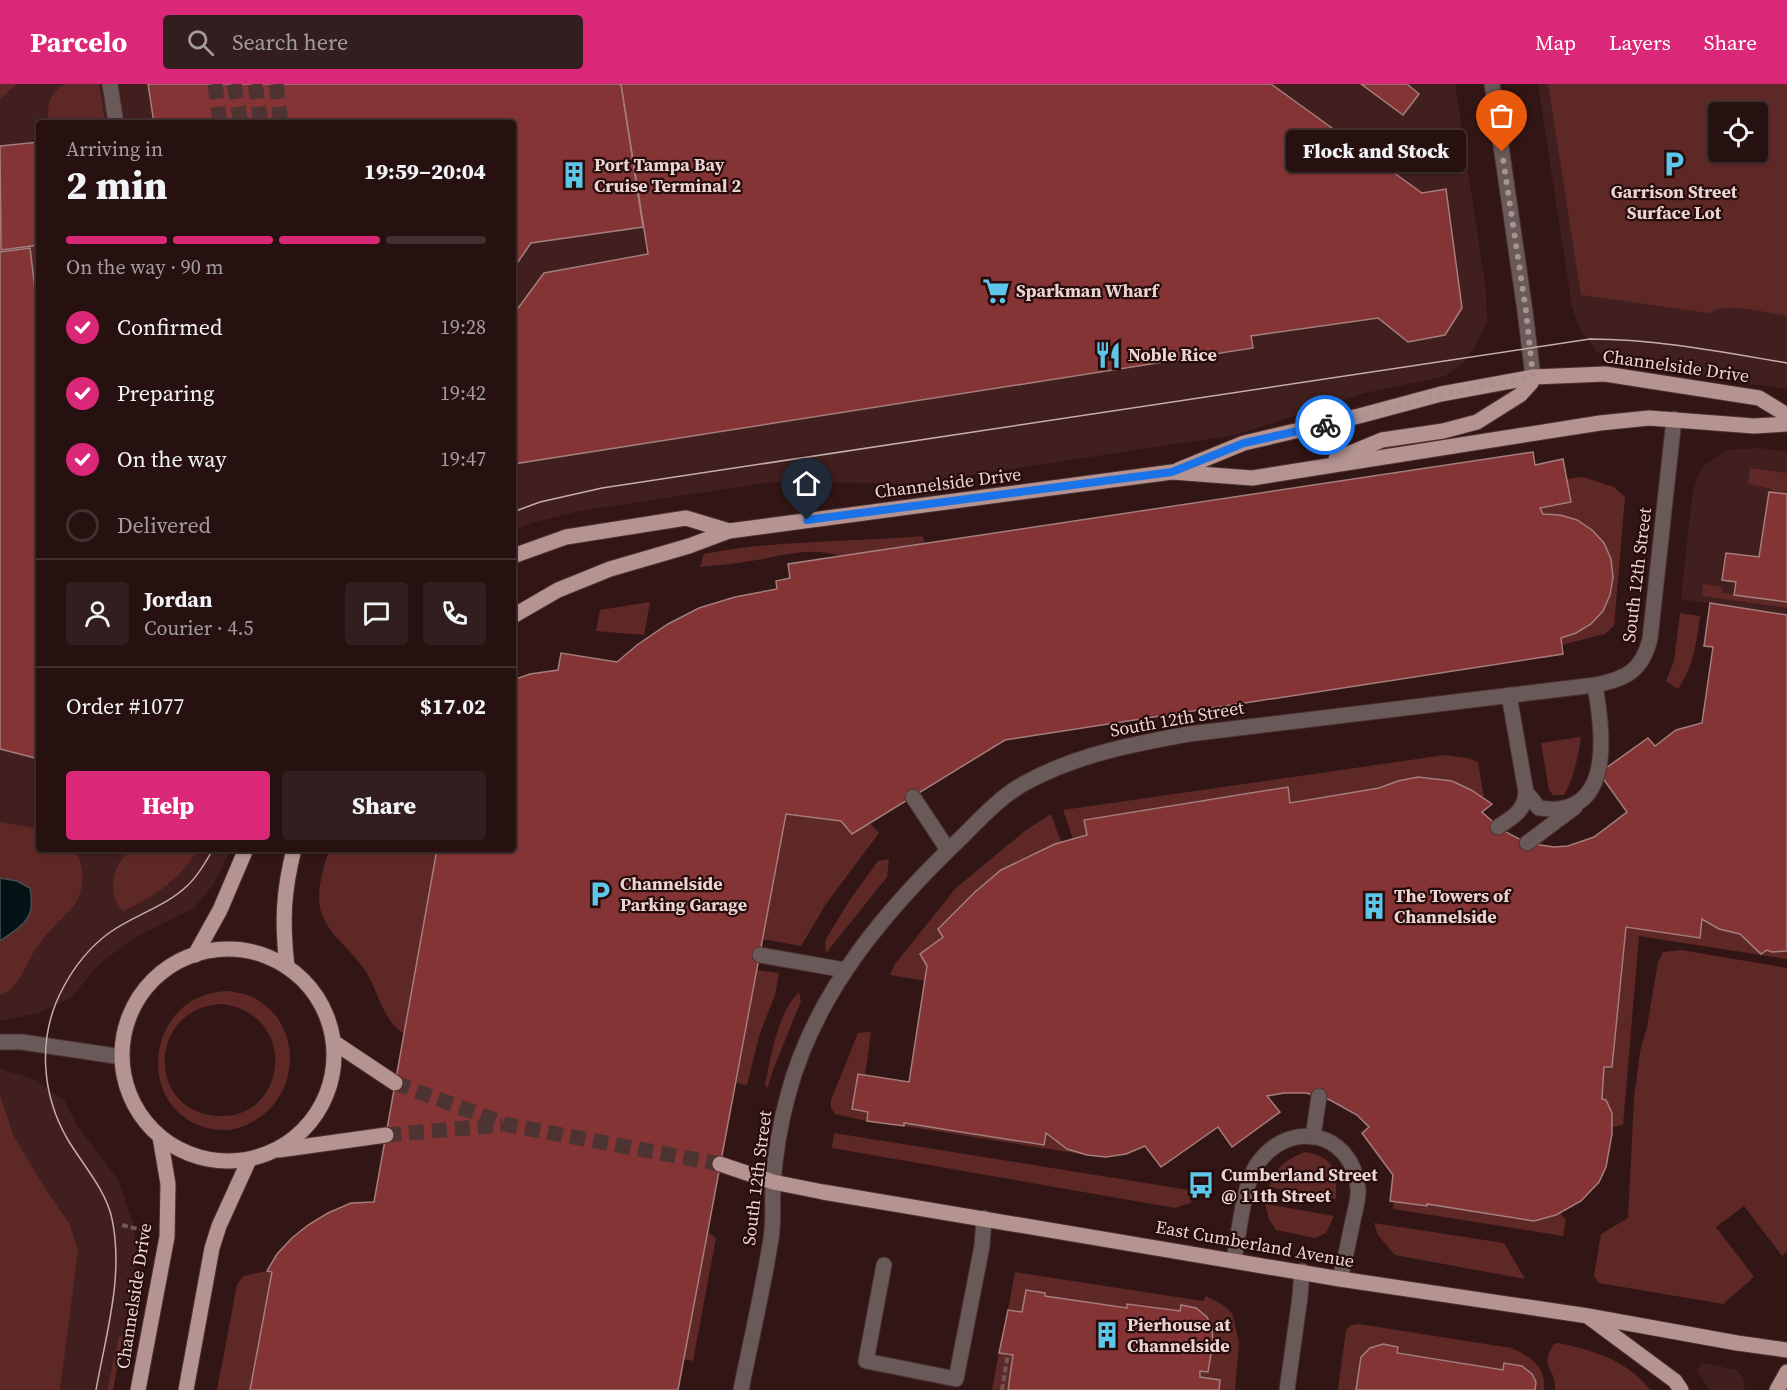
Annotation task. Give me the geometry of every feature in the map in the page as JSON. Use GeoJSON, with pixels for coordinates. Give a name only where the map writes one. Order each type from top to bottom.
{"type":"FeatureCollection","features":[{"type":"Feature","properties":{"kind":"main road","name":"Channelside Drive"},"geometry":{"type":"LineString","coordinates":[[1172,472],[1244,443],[1440,394],[1533,377],[1605,374],[1759,398],[1787,415]]}},
{"type":"Feature","properties":{"kind":"main road"},"geometry":{"type":"LineString","coordinates":[[1311,469],[1382,440],[1443,431],[1477,422],[1520,395],[1531,383],[1533,377]]}},
{"type":"Feature","properties":{"kind":"main road","name":"Channelside Drive"},"geometry":{"type":"LineString","coordinates":[[516,614],[558,590],[610,569],[689,546],[729,531],[1172,472],[1252,477],[1600,423],[1649,418],[1754,426],[1787,424]]}},
{"type":"Feature","properties":{"kind":"main road","name":"Channelside Drive"},"geometry":{"type":"LineString","coordinates":[[516,555],[545,543],[576,535],[686,518],[729,531]]}},
{"type":"Feature","properties":{"kind":"main road"},"geometry":{"type":"LineString","coordinates":[[195,955],[220,910],[245,852]]}},
{"type":"Feature","properties":{"kind":"main road"},"geometry":{"type":"LineString","coordinates":[[287,967],[282,927],[285,891],[293,852]]}},
{"type":"Feature","properties":{"kind":"main road"},"geometry":{"type":"LineString","coordinates":[[276,1150],[303,1131],[322,1106],[333,1076],[335,1043],[327,1013],[310,987],[287,967],[258,953],[226,949],[195,955],[171,966],[150,983],[134,1005],[124,1030],[122,1057],[126,1087],[140,1114],[160,1137],[187,1154],[218,1161],[249,1160],[276,1150],[386,1135]]}},
{"type":"Feature","properties":{"kind":"main road"},"geometry":{"type":"LineString","coordinates":[[335,1043],[395,1083]]}},
{"type":"Feature","properties":{"kind":"main road","name":"Channelside Drive"},"geometry":{"type":"LineString","coordinates":[[138,1390],[167,1237],[168,1184],[160,1137]]}},
{"type":"Feature","properties":{"kind":"main road"},"geometry":{"type":"LineString","coordinates":[[186,1390],[212,1248],[219,1226],[249,1160]]}},
{"type":"Feature","properties":{"kind":"main road","name":"East Cumberland Avenue"},"geometry":{"type":"LineString","coordinates":[[720,1164],[773,1182],[1340,1279],[1588,1316],[1787,1350]]}},
{"type":"Feature","properties":{"kind":"main road"},"geometry":{"type":"LineString","coordinates":[[1588,1316],[1675,1381],[1681,1390]]}},
{"type":"Feature","properties":{"kind":"main road"},"geometry":{"type":"LineString","coordinates":[[1777,1390],[1787,1372]]}},
{"type":"Feature","properties":{"kind":"street"},"geometry":{"type":"LineString","coordinates":[[110,84],[116,120]]}},
{"type":"Feature","properties":{"kind":"street"},"geometry":{"type":"LineString","coordinates":[[1492,84],[1526,311],[1533,377]]}},
{"type":"Feature","properties":{"kind":"street","name":"South 12th Street"},"geometry":{"type":"LineString","coordinates":[[741,1390],[771,1238],[773,1182],[780,1126],[789,1093],[818,1016],[845,970],[878,925],[948,850],[1006,796],[1023,784],[1044,773],[1089,756],[1139,742],[1595,685],[1621,678],[1641,664],[1647,650],[1654,613],[1674,419]]}},
{"type":"Feature","properties":{"kind":"street"},"geometry":{"type":"LineString","coordinates":[[1527,843],[1567,814],[1594,785],[1602,748],[1595,685]]}},
{"type":"Feature","properties":{"kind":"street"},"geometry":{"type":"LineString","coordinates":[[1498,827],[1516,815],[1525,803],[1526,792],[1509,695]]}},
{"type":"Feature","properties":{"kind":"street"},"geometry":{"type":"LineString","coordinates":[[1526,792],[1539,808],[1559,809],[1581,801]]}},
{"type":"Feature","properties":{"kind":"street"},"geometry":{"type":"LineString","coordinates":[[913,797],[948,850]]}},
{"type":"Feature","properties":{"kind":"street"},"geometry":{"type":"LineString","coordinates":[[760,955],[845,970]]}},
{"type":"Feature","properties":{"kind":"street"},"geometry":{"type":"LineString","coordinates":[[0,1042],[22,1042],[122,1057]]}},
{"type":"Feature","properties":{"kind":"street"},"geometry":{"type":"LineString","coordinates":[[1313,1137],[1319,1096]]}},
{"type":"Feature","properties":{"kind":"street"},"geometry":{"type":"LineString","coordinates":[[1234,1260],[1249,1178],[1257,1164],[1278,1143],[1304,1135],[1335,1145],[1352,1165],[1358,1190],[1340,1279]]}},
{"type":"Feature","properties":{"kind":"street"},"geometry":{"type":"LineString","coordinates":[[884,1265],[866,1361],[956,1379],[982,1246],[984,1218]]}},
{"type":"Feature","properties":{"kind":"street"},"geometry":{"type":"LineString","coordinates":[[1287,1390],[1302,1271]]}},
{"type":"Feature","properties":{"kind":"path"},"geometry":{"type":"LineString","coordinates":[[1002,1390],[1008,1354]]}},
{"type":"Feature","properties":{"kind":"shaded area"},"geometry":{"type":"Polygon","coordinates":[[[0,84],[1455,84],[1486,291],[1487,323],[1463,363],[1445,376],[1365,393],[1235,435],[912,484],[776,482],[758,484],[580,511],[535,522],[516,530],[516,120],[36,120],[36,852],[230,852],[213,885],[194,908],[136,937],[101,962],[71,998],[39,1013],[0,1021],[0,84]]]}},
{"type":"Feature","properties":{"kind":"shaded area"},"geometry":{"type":"Polygon","coordinates":[[[0,84],[17,84],[0,99],[0,84]]]}},
{"type":"Feature","properties":{"kind":"shaded area"},"geometry":{"type":"Polygon","coordinates":[[[64,84],[99,84],[105,120],[50,120],[50,101],[64,84]]]}},
{"type":"Feature","properties":{"kind":"shaded area"},"geometry":{"type":"Polygon","coordinates":[[[1538,84],[1787,84],[1787,389],[1633,366],[1597,352],[1581,331],[1572,307],[1538,84]]]}},
{"type":"Feature","properties":{"kind":"shaded area"},"geometry":{"type":"Polygon","coordinates":[[[1548,84],[1787,84],[1787,316],[1736,308],[1726,308],[1709,313],[1581,295],[1548,84]]]}},
{"type":"Feature","properties":{"kind":"shaded area"},"geometry":{"type":"Polygon","coordinates":[[[0,241],[2,250],[36,245],[36,272],[33,272],[30,249],[0,252],[0,241]]]}},
{"type":"Feature","properties":{"kind":"shaded area"},"geometry":{"type":"Polygon","coordinates":[[[1760,448],[1787,452],[1787,615],[1681,599],[1692,496],[1698,474],[1705,465],[1726,450],[1760,448]]]}},
{"type":"Feature","properties":{"kind":"shaded area"},"geometry":{"type":"Polygon","coordinates":[[[1750,468],[1787,473],[1787,494],[1748,484],[1750,468]]]}},
{"type":"Feature","properties":{"kind":"shaded area"},"geometry":{"type":"Polygon","coordinates":[[[1583,477],[1614,487],[1625,497],[1614,626],[1605,634],[1561,645],[1561,638],[1583,630],[1601,614],[1609,600],[1612,586],[1609,556],[1602,542],[1592,530],[1570,517],[1543,514],[1540,508],[1571,502],[1567,479],[1583,477]]]}},
{"type":"Feature","properties":{"kind":"shaded area"},"geometry":{"type":"Polygon","coordinates":[[[923,536],[924,544],[842,557],[808,552],[700,567],[704,554],[731,549],[923,536]]]}},
{"type":"Feature","properties":{"kind":"shaded area"},"geometry":{"type":"Polygon","coordinates":[[[1703,584],[1722,587],[1722,593],[1787,602],[1787,608],[1702,596],[1703,584]]]}},
{"type":"Feature","properties":{"kind":"shaded area"},"geometry":{"type":"Polygon","coordinates":[[[650,602],[644,635],[596,631],[600,610],[650,602]]]}},
{"type":"Feature","properties":{"kind":"shaded area"},"geometry":{"type":"Polygon","coordinates":[[[1680,613],[1700,616],[1691,663],[1678,689],[1666,681],[1674,661],[1680,613]]]}},
{"type":"Feature","properties":{"kind":"shaded area"},"geometry":{"type":"Polygon","coordinates":[[[1581,737],[1575,767],[1564,795],[1553,795],[1549,790],[1541,743],[1581,737]]]}},
{"type":"Feature","properties":{"kind":"shaded area"},"geometry":{"type":"Polygon","coordinates":[[[1445,755],[1478,762],[1484,798],[1454,783],[1423,778],[1345,795],[1290,803],[1287,787],[1084,820],[1087,835],[1073,839],[1063,810],[1445,755]]]}},
{"type":"Feature","properties":{"kind":"shaded area"},"geometry":{"type":"Polygon","coordinates":[[[786,814],[841,821],[852,834],[870,823],[879,833],[826,904],[801,946],[762,939],[786,814]]]}},
{"type":"Feature","properties":{"kind":"shaded area"},"geometry":{"type":"Polygon","coordinates":[[[1051,814],[1061,842],[1001,870],[975,892],[939,929],[943,937],[920,954],[927,966],[925,981],[890,975],[895,964],[955,889],[1026,830],[1051,814]]]}},
{"type":"Feature","properties":{"kind":"shaded area"},"geometry":{"type":"Polygon","coordinates":[[[0,822],[36,828],[36,852],[74,852],[80,861],[83,875],[76,903],[39,944],[17,982],[7,992],[0,995],[0,941],[23,924],[17,881],[0,878],[0,822]]]}},
{"type":"Feature","properties":{"kind":"shaded area"},"geometry":{"type":"Polygon","coordinates":[[[131,852],[196,852],[183,870],[166,886],[123,911],[115,898],[113,883],[117,868],[131,852]]]}},
{"type":"Feature","properties":{"kind":"shaded area"},"geometry":{"type":"Polygon","coordinates":[[[329,852],[436,852],[404,1034],[386,1013],[361,964],[334,934],[323,917],[319,901],[323,871],[329,852]]]}},
{"type":"Feature","properties":{"kind":"shaded area"},"geometry":{"type":"Polygon","coordinates":[[[889,859],[887,877],[826,953],[825,941],[849,901],[878,861],[889,859]]]}},
{"type":"Feature","properties":{"kind":"shaded area"},"geometry":{"type":"Polygon","coordinates":[[[0,878],[17,881],[30,888],[31,907],[22,925],[0,941],[0,878]]]}},
{"type":"Feature","properties":{"kind":"shaded area"},"geometry":{"type":"Polygon","coordinates":[[[1702,919],[1719,929],[1740,934],[1772,952],[1787,951],[1787,959],[1639,936],[1623,1125],[1612,1127],[1612,1113],[1606,1100],[1602,1099],[1604,1067],[1612,1067],[1626,927],[1700,937],[1702,919]]]}},
{"type":"Feature","properties":{"kind":"shaded area"},"geometry":{"type":"Polygon","coordinates":[[[1681,950],[1787,968],[1787,1251],[1782,1256],[1744,1206],[1716,1227],[1754,1277],[1723,1304],[1599,1283],[1594,1276],[1601,1234],[1628,1218],[1634,1099],[1640,1052],[1647,1027],[1658,962],[1663,952],[1681,950]]]}},
{"type":"Feature","properties":{"kind":"shaded area"},"geometry":{"type":"Polygon","coordinates":[[[757,970],[779,973],[775,995],[759,1036],[747,1085],[736,1083],[757,970]]]}},
{"type":"Feature","properties":{"kind":"shaded area"},"geometry":{"type":"Polygon","coordinates":[[[229,991],[253,997],[272,1011],[282,1026],[288,1043],[290,1061],[287,1079],[280,1096],[268,1111],[245,1126],[221,1130],[192,1122],[172,1106],[161,1084],[158,1059],[164,1034],[177,1013],[199,997],[229,991]],[[223,1004],[198,1009],[180,1022],[169,1040],[165,1060],[168,1080],[178,1098],[195,1110],[219,1116],[241,1113],[258,1102],[270,1085],[275,1066],[273,1046],[265,1027],[248,1012],[223,1004]]]}},
{"type":"Feature","properties":{"kind":"shaded area"},"geometry":{"type":"Polygon","coordinates":[[[799,992],[801,1001],[767,1089],[765,1084],[776,1035],[785,1011],[799,992]]]}},
{"type":"Feature","properties":{"kind":"shaded area"},"geometry":{"type":"Polygon","coordinates":[[[871,1032],[865,1075],[858,1075],[852,1109],[868,1112],[867,1121],[835,1114],[831,1108],[831,1100],[858,1033],[871,1032]]]}},
{"type":"Feature","properties":{"kind":"shaded area"},"geometry":{"type":"Polygon","coordinates":[[[0,1069],[34,1079],[64,1100],[77,1125],[118,1180],[133,1222],[138,1257],[113,1390],[0,1390],[0,1069]]]}},
{"type":"Feature","properties":{"kind":"shaded area"},"geometry":{"type":"Polygon","coordinates":[[[0,1095],[14,1137],[69,1223],[78,1250],[60,1390],[0,1390],[0,1095]]]}},
{"type":"Feature","properties":{"kind":"shaded area"},"geometry":{"type":"Polygon","coordinates":[[[904,1123],[1043,1145],[1046,1133],[1067,1149],[1087,1155],[904,1126],[904,1123]]]}},
{"type":"Feature","properties":{"kind":"shaded area"},"geometry":{"type":"Polygon","coordinates":[[[834,1133],[1202,1192],[1190,1203],[1175,1208],[832,1148],[834,1133]]]}},
{"type":"Feature","properties":{"kind":"shaded area"},"geometry":{"type":"Polygon","coordinates":[[[1305,1152],[1323,1158],[1332,1167],[1336,1180],[1336,1199],[1269,1187],[1282,1165],[1305,1152]]]}},
{"type":"Feature","properties":{"kind":"shaded area"},"geometry":{"type":"Polygon","coordinates":[[[1394,1202],[1427,1206],[1427,1204],[1534,1221],[1560,1213],[1566,1220],[1563,1236],[1393,1209],[1394,1202]]]}},
{"type":"Feature","properties":{"kind":"shaded area"},"geometry":{"type":"Polygon","coordinates":[[[1265,1204],[1334,1216],[1326,1233],[1315,1238],[1276,1230],[1269,1219],[1265,1204]]]}},
{"type":"Feature","properties":{"kind":"shaded area"},"geometry":{"type":"Polygon","coordinates":[[[1374,1223],[1504,1243],[1525,1279],[1395,1255],[1378,1235],[1374,1223]]]}},
{"type":"Feature","properties":{"kind":"shaded area"},"geometry":{"type":"Polygon","coordinates":[[[708,1232],[716,1238],[693,1361],[684,1359],[708,1232]]]}},
{"type":"Feature","properties":{"kind":"shaded area"},"geometry":{"type":"Polygon","coordinates":[[[272,1272],[250,1390],[217,1390],[237,1285],[243,1276],[272,1272]]]}},
{"type":"Feature","properties":{"kind":"shaded area"},"geometry":{"type":"Polygon","coordinates":[[[1015,1272],[1203,1301],[1206,1296],[1223,1305],[1232,1313],[1239,1342],[1235,1390],[1219,1390],[1220,1380],[1200,1377],[1200,1371],[1208,1371],[1212,1330],[1203,1315],[1194,1310],[1181,1306],[1180,1311],[1128,1304],[1127,1308],[1045,1296],[1045,1293],[1026,1290],[1022,1312],[1008,1310],[1015,1272]]]}},
{"type":"Feature","properties":{"kind":"shaded area"},"geometry":{"type":"Polygon","coordinates":[[[1359,1324],[1511,1348],[1531,1359],[1540,1369],[1543,1375],[1544,1390],[1535,1390],[1531,1373],[1517,1366],[1505,1363],[1503,1370],[1397,1353],[1398,1347],[1385,1346],[1369,1350],[1361,1361],[1356,1390],[1338,1390],[1346,1330],[1351,1325],[1359,1324]]]}},
{"type":"Feature","properties":{"kind":"shaded area"},"geometry":{"type":"Polygon","coordinates":[[[119,1336],[123,1336],[113,1390],[107,1390],[119,1336]]]}},
{"type":"Feature","properties":{"kind":"shaded area"},"geometry":{"type":"Polygon","coordinates":[[[1559,1343],[1598,1353],[1621,1364],[1650,1390],[1555,1390],[1548,1359],[1554,1344],[1559,1343]]]}},
{"type":"Feature","properties":{"kind":"shaded area"},"geometry":{"type":"Polygon","coordinates":[[[999,1353],[1013,1355],[1008,1390],[992,1390],[999,1353]]]}},
{"type":"Feature","properties":{"kind":"shaded area"},"geometry":{"type":"Polygon","coordinates":[[[1703,1363],[1737,1370],[1743,1378],[1745,1390],[1709,1390],[1697,1370],[1703,1363]]]}},
{"type":"Feature","properties":{"kind":"building","name":"Port Tampa Bay Cruise Terminal 2"},"geometry":{"type":"Polygon","coordinates":[[[148,84],[621,84],[643,227],[531,243],[516,265],[516,120],[154,120],[148,84]]]}},
{"type":"Feature","properties":{"kind":"building","name":"Sparkman Wharf"},"geometry":{"type":"Polygon","coordinates":[[[621,84],[1271,84],[1422,193],[1446,189],[1462,308],[1445,335],[1408,342],[1378,318],[1251,336],[1253,348],[516,464],[516,311],[544,273],[648,254],[621,84]]]}},
{"type":"Feature","properties":{"kind":"building"},"geometry":{"type":"Polygon","coordinates":[[[1361,84],[1407,84],[1419,94],[1403,115],[1361,84]]]}},
{"type":"Feature","properties":{"kind":"building"},"geometry":{"type":"Polygon","coordinates":[[[36,142],[36,245],[1,250],[0,146],[36,142]]]}},
{"type":"Feature","properties":{"kind":"building"},"geometry":{"type":"Polygon","coordinates":[[[30,248],[36,297],[36,758],[0,749],[0,252],[30,248]]]}},
{"type":"Feature","properties":{"kind":"building","name":"Channelside Parking Garage"},"geometry":{"type":"Polygon","coordinates":[[[1533,452],[1535,465],[1563,459],[1571,502],[1540,508],[1543,514],[1560,515],[1577,520],[1592,530],[1604,543],[1611,559],[1613,577],[1610,595],[1603,611],[1591,624],[1576,633],[1561,638],[1563,654],[1005,740],[852,834],[841,821],[786,814],[678,1390],[250,1390],[272,1272],[267,1271],[277,1254],[308,1225],[328,1213],[351,1203],[374,1202],[436,852],[516,852],[516,679],[530,674],[558,670],[561,653],[617,662],[668,624],[699,608],[735,597],[777,589],[776,581],[790,578],[788,564],[1533,452]]]}},
{"type":"Feature","properties":{"kind":"building"},"geometry":{"type":"Polygon","coordinates":[[[1769,492],[1787,494],[1787,602],[1734,595],[1736,582],[1722,580],[1726,553],[1759,557],[1769,492]]]}},
{"type":"Feature","properties":{"kind":"building","name":"The Towers of Channelside"},"geometry":{"type":"Polygon","coordinates":[[[1710,603],[1787,615],[1787,951],[1767,950],[1761,954],[1740,934],[1719,929],[1702,919],[1700,938],[1626,927],[1612,1067],[1604,1067],[1602,1099],[1606,1100],[1612,1113],[1612,1134],[1606,1167],[1599,1182],[1581,1201],[1556,1215],[1534,1221],[1427,1204],[1427,1206],[1390,1201],[1393,1175],[1362,1133],[1369,1127],[1357,1115],[1330,1100],[1306,1093],[1267,1096],[1280,1112],[1232,1147],[1218,1127],[1161,1167],[1145,1146],[1126,1154],[1106,1157],[1087,1155],[1067,1149],[1046,1133],[1044,1145],[904,1123],[904,1126],[867,1121],[868,1112],[852,1109],[858,1074],[909,1082],[927,966],[920,954],[943,937],[938,929],[1001,870],[1055,844],[1087,835],[1084,820],[1288,787],[1290,803],[1379,788],[1418,777],[1452,781],[1471,790],[1492,804],[1482,812],[1502,830],[1527,843],[1554,847],[1568,846],[1594,837],[1627,812],[1599,773],[1648,738],[1655,746],[1676,730],[1702,723],[1713,647],[1704,646],[1710,603]]]}},
{"type":"Feature","properties":{"kind":"building","name":"Pierhouse at Channelside"},"geometry":{"type":"Polygon","coordinates":[[[1026,1290],[1045,1293],[1045,1296],[1127,1308],[1127,1304],[1180,1311],[1181,1305],[1196,1308],[1207,1317],[1212,1329],[1213,1342],[1208,1372],[1200,1371],[1200,1377],[1220,1380],[1219,1390],[1008,1390],[1013,1355],[999,1353],[1008,1310],[1022,1312],[1026,1290]]]}},
{"type":"Feature","properties":{"kind":"building"},"geometry":{"type":"Polygon","coordinates":[[[1383,1344],[1398,1347],[1397,1353],[1503,1370],[1504,1363],[1522,1366],[1532,1374],[1536,1382],[1535,1390],[1356,1390],[1361,1357],[1370,1348],[1383,1344]]]}},
{"type":"Feature","properties":{"kind":"tunnel"},"geometry":{"type":"LineString","coordinates":[[215,84],[220,120]]}},
{"type":"Feature","properties":{"kind":"tunnel"},"geometry":{"type":"LineString","coordinates":[[234,84],[240,120]]}},
{"type":"Feature","properties":{"kind":"tunnel"},"geometry":{"type":"LineString","coordinates":[[255,84],[261,120]]}},
{"type":"Feature","properties":{"kind":"tunnel"},"geometry":{"type":"LineString","coordinates":[[276,84],[281,120]]}},
{"type":"Feature","properties":{"kind":"tunnel"},"geometry":{"type":"LineString","coordinates":[[395,1083],[508,1125],[720,1164]]}},
{"type":"Feature","properties":{"kind":"tunnel"},"geometry":{"type":"LineString","coordinates":[[386,1135],[502,1125]]}},
{"type":"Feature","properties":{"kind":"tram line"},"geometry":{"type":"LineString","coordinates":[[516,511],[540,502],[602,488],[1590,339],[1664,344],[1787,363]]}},
{"type":"Feature","properties":{"kind":"tram line"},"geometry":{"type":"LineString","coordinates":[[96,1390],[115,1283],[115,1240],[112,1219],[105,1198],[68,1140],[52,1104],[46,1065],[49,1026],[63,988],[89,951],[119,927],[159,905],[187,886],[195,878],[211,852]]}},
{"type":"Feature","properties":{"kind":"way so far"},"geometry":{"type":"LineString","coordinates":[[1325,425],[1440,394],[1533,377],[1526,311],[1502,152]]}},
{"type":"Feature","properties":{"kind":"place","name":"Flock and Stock"},"geometry":{"type":"Point","coordinates":[1502,152]}},
{"type":"Feature","properties":{"kind":"place","name":"Garrison Street Surface Lot"},"geometry":{"type":"Point","coordinates":[1674,164]}},
{"type":"Feature","properties":{"kind":"place","name":"Port Tampa Bay Cruise Terminal 2"},"geometry":{"type":"Point","coordinates":[574,175]}},
{"type":"Feature","properties":{"kind":"place","name":"Sparkman Wharf"},"geometry":{"type":"Point","coordinates":[996,291]}},
{"type":"Feature","properties":{"kind":"place","name":"Noble Rice"},"geometry":{"type":"Point","coordinates":[1108,355]}},
{"type":"Feature","properties":{"kind":"place","name":"Channelside Parking Garage"},"geometry":{"type":"Point","coordinates":[600,894]}},
{"type":"Feature","properties":{"kind":"place","name":"The Towers of Channelside"},"geometry":{"type":"Point","coordinates":[1374,906]}},
{"type":"Feature","properties":{"kind":"place","name":"Cumberland Street @ 11th Street"},"geometry":{"type":"Point","coordinates":[1201,1185]}},
{"type":"Feature","properties":{"kind":"place","name":"Pierhouse at Channelside"},"geometry":{"type":"Point","coordinates":[1107,1335]}},
{"type":"Feature","properties":{"kind":"route"},"geometry":{"type":"LineString","coordinates":[[807,520],[1172,472],[1244,443],[1325,425]]}}]}
